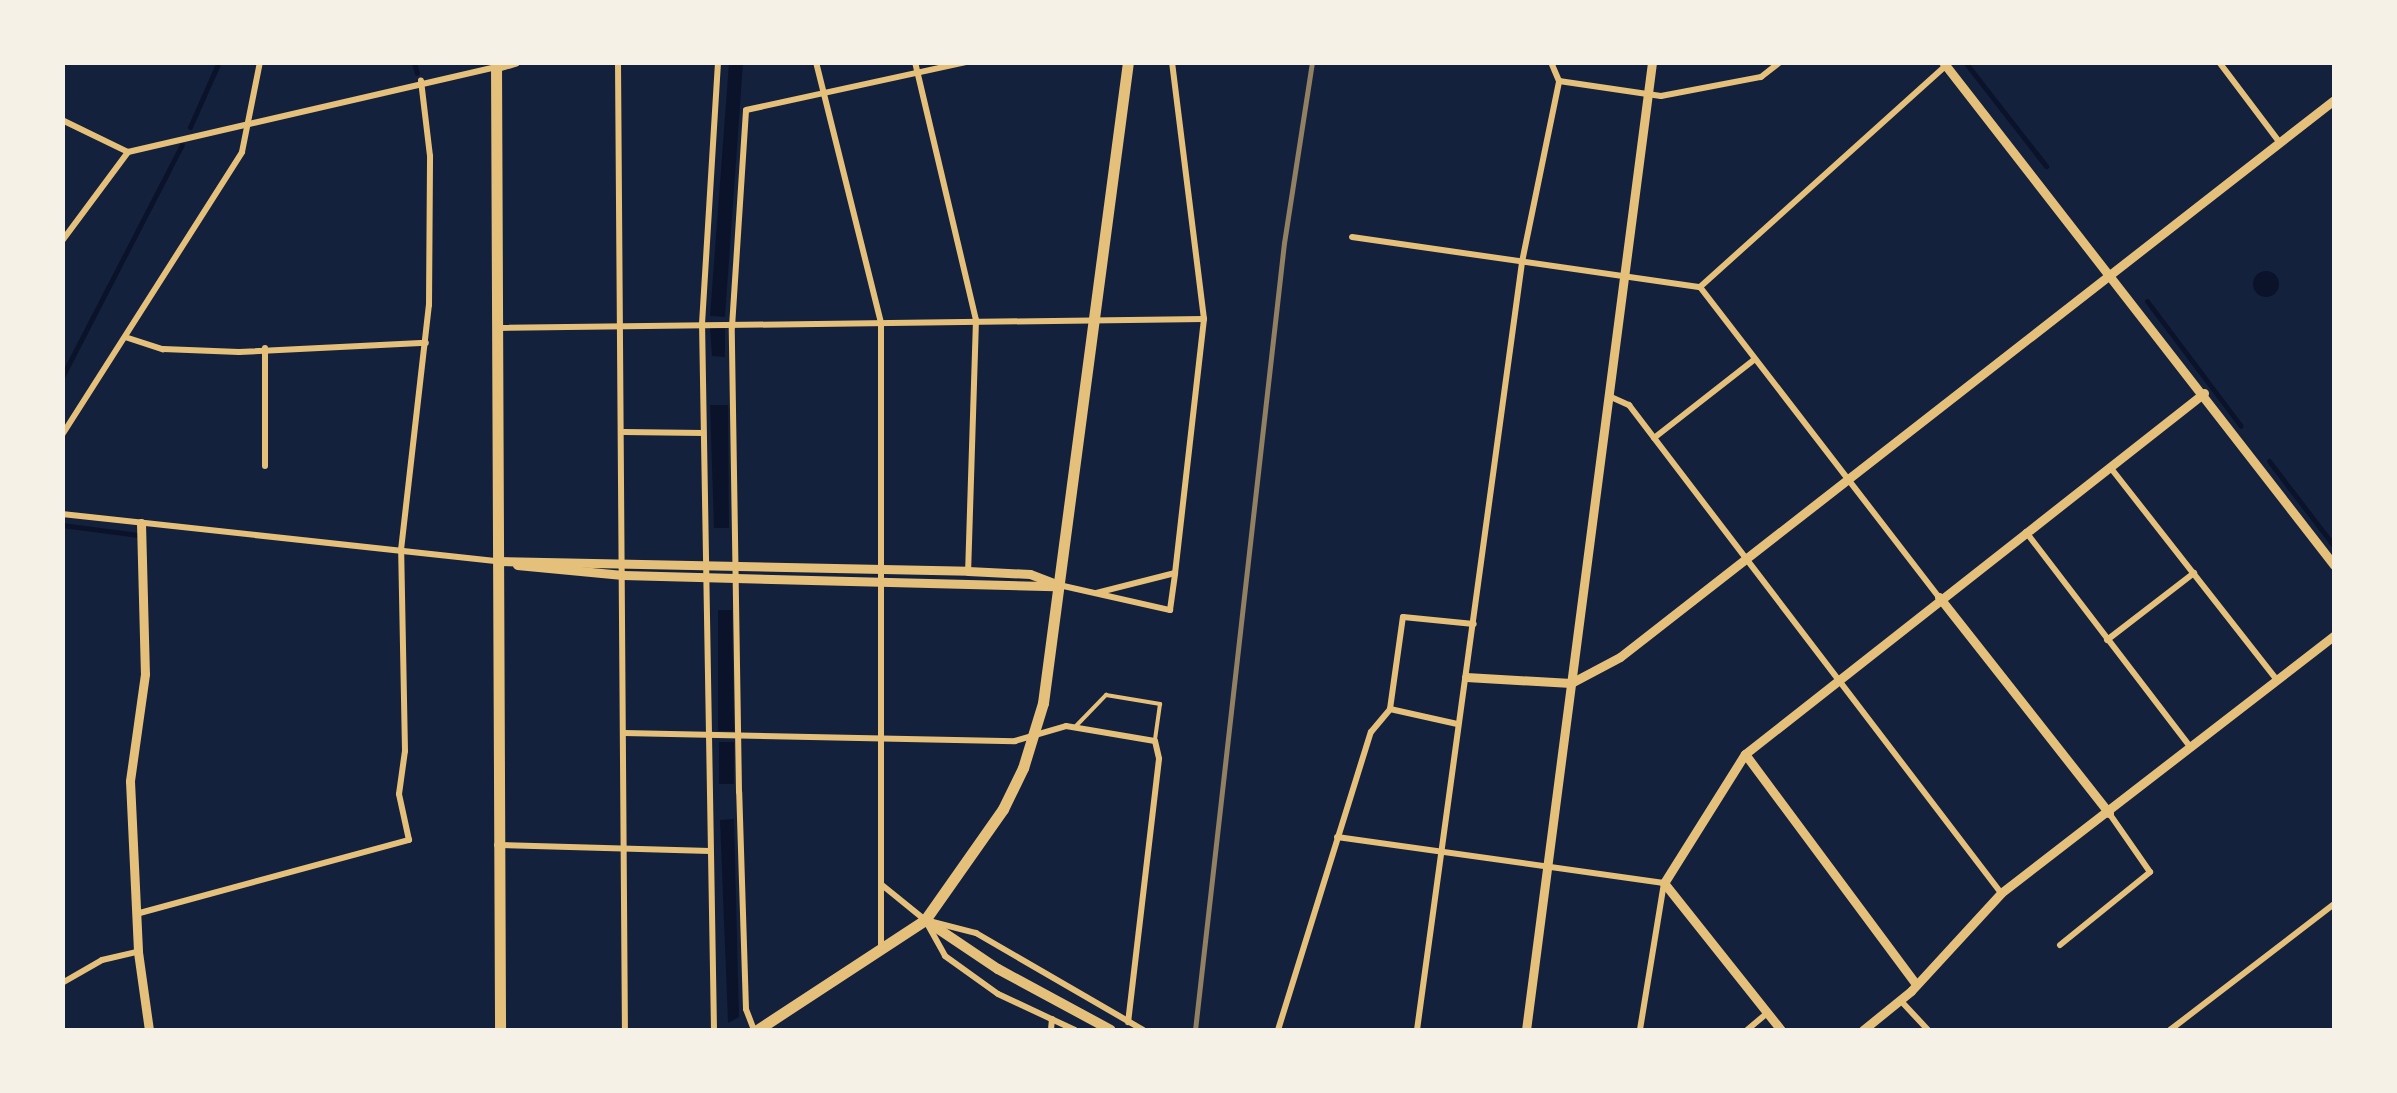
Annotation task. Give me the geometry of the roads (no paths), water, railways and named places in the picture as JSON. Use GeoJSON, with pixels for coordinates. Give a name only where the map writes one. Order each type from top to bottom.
{"type":"FeatureCollection","features":[{"type":"Feature","properties":{"kind":"main road"},"geometry":{"type":"LineString","coordinates":[[755,1030],[925,920],[1003,809],[1034,732],[1096,322],[1128,62]]}},
{"type":"Feature","properties":{"kind":"main road"},"geometry":{"type":"LineString","coordinates":[[496,65],[496,846],[500,1030]]}},
{"type":"Feature","properties":{"kind":"main road"},"geometry":{"type":"LineString","coordinates":[[925,920],[1053,1002],[1111,1030]]}},
{"type":"Feature","properties":{"kind":"street"},"geometry":{"type":"LineString","coordinates":[[62,435],[242,152],[260,62]]}},
{"type":"Feature","properties":{"kind":"street"},"geometry":{"type":"LineString","coordinates":[[62,241],[128,152],[421,80],[515,62]]}},
{"type":"Feature","properties":{"kind":"street"},"geometry":{"type":"LineString","coordinates":[[618,62],[624,432],[625,1030]]}},
{"type":"Feature","properties":{"kind":"street"},"geometry":{"type":"LineString","coordinates":[[714,1030],[703,578],[702,324],[718,62]]}},
{"type":"Feature","properties":{"kind":"street"},"geometry":{"type":"LineString","coordinates":[[816,62],[880,323],[881,952]]}},
{"type":"Feature","properties":{"kind":"street"},"geometry":{"type":"LineString","coordinates":[[755,1030],[746,1009],[737,736],[732,325],[746,110],[824,94],[916,67],[966,62]]}},
{"type":"Feature","properties":{"kind":"street"},"geometry":{"type":"LineString","coordinates":[[62,514],[623,575],[879,584],[1058,585],[1170,610],[1204,319],[1172,62]]}},
{"type":"Feature","properties":{"kind":"street"},"geometry":{"type":"LineString","coordinates":[[1417,1030],[1522,262],[1558,81],[1551,62]]}},
{"type":"Feature","properties":{"kind":"street"},"geometry":{"type":"LineString","coordinates":[[1526,1030],[1652,62]]}},
{"type":"Feature","properties":{"kind":"street"},"geometry":{"type":"LineString","coordinates":[[1558,81],[1650,95],[1761,77],[1780,62]]}},
{"type":"Feature","properties":{"kind":"street"},"geometry":{"type":"LineString","coordinates":[[2219,62],[2280,143]]}},
{"type":"Feature","properties":{"kind":"street"},"geometry":{"type":"LineString","coordinates":[[1700,286],[1946,64],[2334,565]]}},
{"type":"Feature","properties":{"kind":"street"},"geometry":{"type":"LineString","coordinates":[[916,67],[976,320],[968,571]]}},
{"type":"Feature","properties":{"kind":"street"},"geometry":{"type":"LineString","coordinates":[[136,914],[409,840],[399,794],[406,751],[401,550],[426,342],[430,156],[421,80]]}},
{"type":"Feature","properties":{"kind":"street"},"geometry":{"type":"LineString","coordinates":[[1466,677],[1572,684],[1620,657],[1850,482],[2334,100]]}},
{"type":"Feature","properties":{"kind":"street"},"geometry":{"type":"LineString","coordinates":[[62,120],[128,152]]}},
{"type":"Feature","properties":{"kind":"street"},"geometry":{"type":"LineString","coordinates":[[1352,237],[1700,286],[2150,872],[2060,946]]}},
{"type":"Feature","properties":{"kind":"street"},"geometry":{"type":"LineString","coordinates":[[498,328],[1204,319]]}},
{"type":"Feature","properties":{"kind":"street"},"geometry":{"type":"LineString","coordinates":[[125,337],[163,349],[426,342]]}},
{"type":"Feature","properties":{"kind":"street"},"geometry":{"type":"LineString","coordinates":[[265,348],[265,466]]}},
{"type":"Feature","properties":{"kind":"street"},"geometry":{"type":"LineString","coordinates":[[1654,438],[1755,359]]}},
{"type":"Feature","properties":{"kind":"street"},"geometry":{"type":"LineString","coordinates":[[1640,1030],[1664,883],[1745,754],[1938,597],[2204,393]]}},
{"type":"Feature","properties":{"kind":"street"},"geometry":{"type":"LineString","coordinates":[[1611,397],[1629,405],[2001,893]]}},
{"type":"Feature","properties":{"kind":"street"},"geometry":{"type":"LineString","coordinates":[[624,432],[702,433]]}},
{"type":"Feature","properties":{"kind":"street"},"geometry":{"type":"LineString","coordinates":[[2110,466],[2278,681]]}},
{"type":"Feature","properties":{"kind":"street"},"geometry":{"type":"LineString","coordinates":[[141,523],[145,674],[130,781],[138,952],[150,1030]]}},
{"type":"Feature","properties":{"kind":"street"},"geometry":{"type":"LineString","coordinates":[[2025,531],[2191,748]]}},
{"type":"Feature","properties":{"kind":"street"},"geometry":{"type":"LineString","coordinates":[[497,561],[623,560],[968,571],[1030,574],[1058,585]]}},
{"type":"Feature","properties":{"kind":"street"},"geometry":{"type":"LineString","coordinates":[[2107,640],[2194,573]]}},
{"type":"Feature","properties":{"kind":"street"},"geometry":{"type":"LineString","coordinates":[[1096,592],[1174,574]]}},
{"type":"Feature","properties":{"kind":"street"},"geometry":{"type":"LineString","coordinates":[[1278,1030],[1371,732],[1390,709],[1403,618],[1474,624]]}},
{"type":"Feature","properties":{"kind":"street"},"geometry":{"type":"LineString","coordinates":[[1863,1030],[1900,1000],[2001,893],[2334,636]]}},
{"type":"Feature","properties":{"kind":"street"},"geometry":{"type":"LineString","coordinates":[[1390,709],[1458,724]]}},
{"type":"Feature","properties":{"kind":"street"},"geometry":{"type":"LineString","coordinates":[[624,733],[1015,741],[1034,732],[1075,727],[1155,741],[1159,759],[1128,1022]]}},
{"type":"Feature","properties":{"kind":"street"},"geometry":{"type":"LineString","coordinates":[[1745,754],[1916,984]]}},
{"type":"Feature","properties":{"kind":"street"},"geometry":{"type":"LineString","coordinates":[[1336,837],[1664,883],[1781,1030]]}},
{"type":"Feature","properties":{"kind":"street"},"geometry":{"type":"LineString","coordinates":[[496,846],[710,850]]}},
{"type":"Feature","properties":{"kind":"street"},"geometry":{"type":"LineString","coordinates":[[882,885],[925,920],[945,956],[998,994],[1075,1030]]}},
{"type":"Feature","properties":{"kind":"street"},"geometry":{"type":"LineString","coordinates":[[2170,1030],[2334,904]]}},
{"type":"Feature","properties":{"kind":"street"},"geometry":{"type":"LineString","coordinates":[[925,920],[976,933],[1143,1030]]}},
{"type":"Feature","properties":{"kind":"street"},"geometry":{"type":"LineString","coordinates":[[62,983],[102,960],[138,952]]}},
{"type":"Feature","properties":{"kind":"street"},"geometry":{"type":"LineString","coordinates":[[1900,1000],[1928,1030]]}},
{"type":"Feature","properties":{"kind":"street"},"geometry":{"type":"LineString","coordinates":[[1747,1030],[1767,1014]]}},
{"type":"Feature","properties":{"kind":"street"},"geometry":{"type":"LineString","coordinates":[[1051,1030],[1052,1019]]}},
{"type":"Feature","properties":{"kind":"lane"},"geometry":{"type":"LineString","coordinates":[[1075,727],[1106,695],[1160,704],[1155,741]]}},
{"type":"Feature","properties":{"kind":"water"},"geometry":{"type":"Polygon","coordinates":[[[729,63],[743,63],[725,317],[710,316],[729,63]]]}},
{"type":"Feature","properties":{"kind":"water"},"geometry":{"type":"Polygon","coordinates":[[[2266,271],[2275,275],[2279,284],[2275,293],[2266,297],[2257,293],[2253,284],[2257,275],[2266,271]]]}},
{"type":"Feature","properties":{"kind":"water"},"geometry":{"type":"Polygon","coordinates":[[[710,327],[725,329],[725,357],[712,356],[710,327]]]}},
{"type":"Feature","properties":{"kind":"water"},"geometry":{"type":"Polygon","coordinates":[[[710,405],[728,405],[729,528],[714,528],[710,405]]]}},
{"type":"Feature","properties":{"kind":"water"},"geometry":{"type":"Polygon","coordinates":[[[718,610],[732,610],[734,731],[718,731],[718,610]]]}},
{"type":"Feature","properties":{"kind":"water"},"geometry":{"type":"Polygon","coordinates":[[[719,742],[734,742],[734,784],[719,784],[719,742]]]}},
{"type":"Feature","properties":{"kind":"water"},"geometry":{"type":"Polygon","coordinates":[[[734,819],[739,1017],[728,1023],[720,820],[734,819]]]}},
{"type":"Feature","properties":{"kind":"waterway"},"geometry":{"type":"LineString","coordinates":[[190,127],[219,62]]}},
{"type":"Feature","properties":{"kind":"waterway"},"geometry":{"type":"LineString","coordinates":[[414,62],[417,73]]}},
{"type":"Feature","properties":{"kind":"waterway"},"geometry":{"type":"LineString","coordinates":[[1965,62],[2046,166]]}},
{"type":"Feature","properties":{"kind":"waterway"},"geometry":{"type":"LineString","coordinates":[[62,377],[182,145]]}},
{"type":"Feature","properties":{"kind":"waterway"},"geometry":{"type":"LineString","coordinates":[[2147,301],[2241,426]]}},
{"type":"Feature","properties":{"kind":"waterway"},"geometry":{"type":"LineString","coordinates":[[2269,461],[2334,546]]}},
{"type":"Feature","properties":{"kind":"waterway"},"geometry":{"type":"LineString","coordinates":[[62,525],[138,535]]}},
{"type":"Feature","properties":{"kind":"railway"},"geometry":{"type":"LineString","coordinates":[[1195,1030],[1284,243],[1312,62]]}}]}
